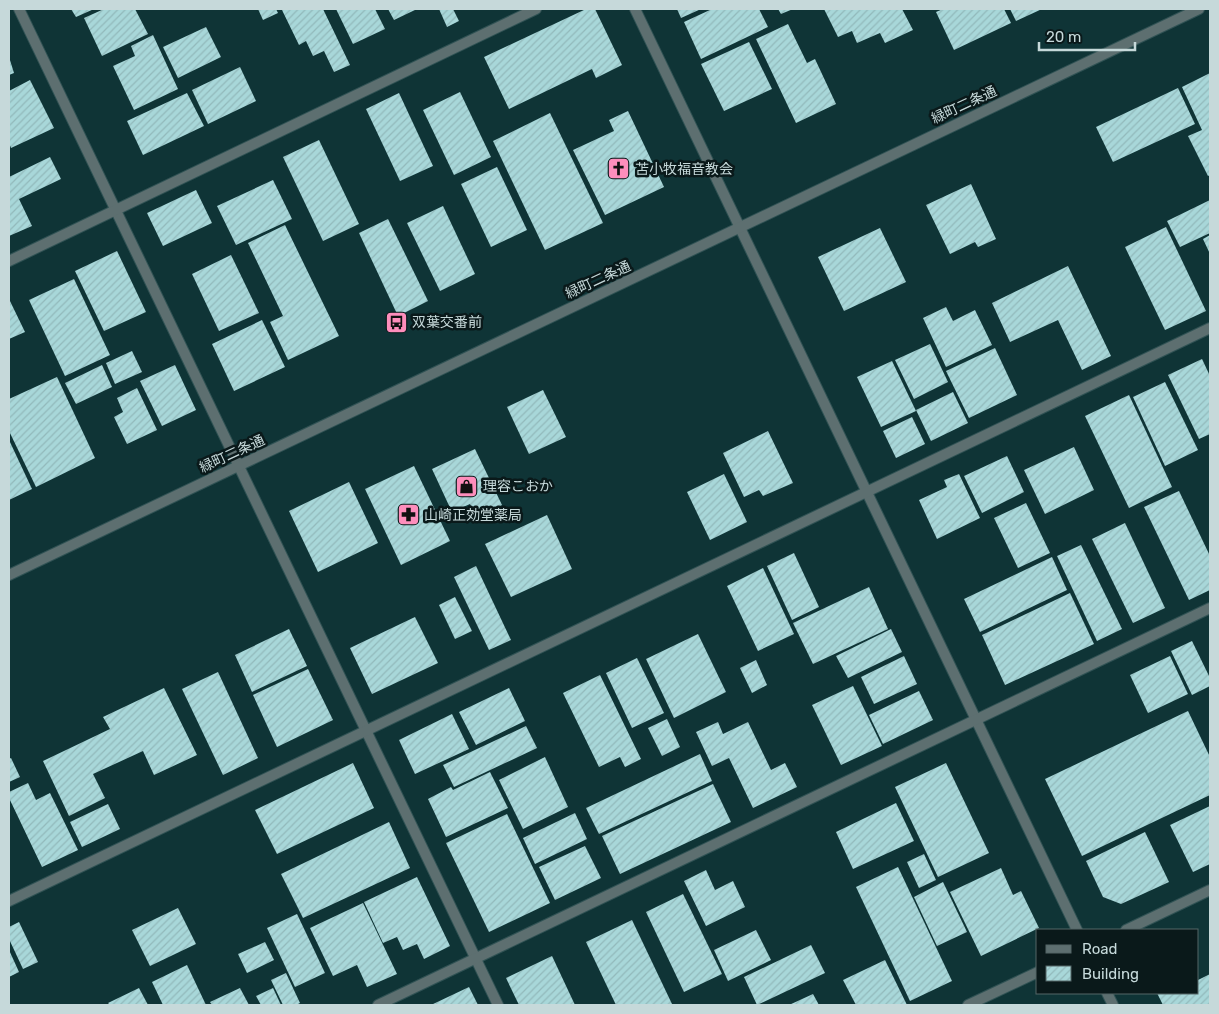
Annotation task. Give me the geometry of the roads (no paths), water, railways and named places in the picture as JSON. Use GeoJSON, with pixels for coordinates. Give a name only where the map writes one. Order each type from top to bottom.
{"type":"FeatureCollection","features":[{"type":"Feature","properties":{"kind":"street"},"geometry":{"type":"LineString","coordinates":[[19,9],[498,1005]]}},
{"type":"Feature","properties":{"kind":"street"},"geometry":{"type":"LineString","coordinates":[[9,261],[536,9]]}},
{"type":"Feature","properties":{"kind":"street"},"geometry":{"type":"LineString","coordinates":[[635,9],[1077,929]]}},
{"type":"Feature","properties":{"kind":"street","name":"緑町二条通"},"geometry":{"type":"LineString","coordinates":[[9,575],[1199,9]]}},
{"type":"Feature","properties":{"kind":"street"},"geometry":{"type":"LineString","coordinates":[[9,901],[1210,328]]}},
{"type":"Feature","properties":{"kind":"street"},"geometry":{"type":"LineString","coordinates":[[378,1005],[1210,608]]}},
{"type":"Feature","properties":{"kind":"street"},"geometry":{"type":"LineString","coordinates":[[1128,929],[1210,890]]}},
{"type":"Feature","properties":{"kind":"street"},"geometry":{"type":"LineString","coordinates":[[968,1005],[1036,973]]}},
{"type":"Feature","properties":{"kind":"street"},"geometry":{"type":"LineString","coordinates":[[1108,994],[1114,1005]]}},
{"type":"Feature","properties":{"kind":"place","name":"苫小牧福音教会"},"geometry":{"type":"Point","coordinates":[619,169]}},
{"type":"Feature","properties":{"kind":"place","name":"双葉交番前"},"geometry":{"type":"Point","coordinates":[396,322]}},
{"type":"Feature","properties":{"kind":"place","name":"理容こおか"},"geometry":{"type":"Point","coordinates":[467,486]}},
{"type":"Feature","properties":{"kind":"place","name":"山崎正効堂薬局"},"geometry":{"type":"Point","coordinates":[408,515]}}]}
